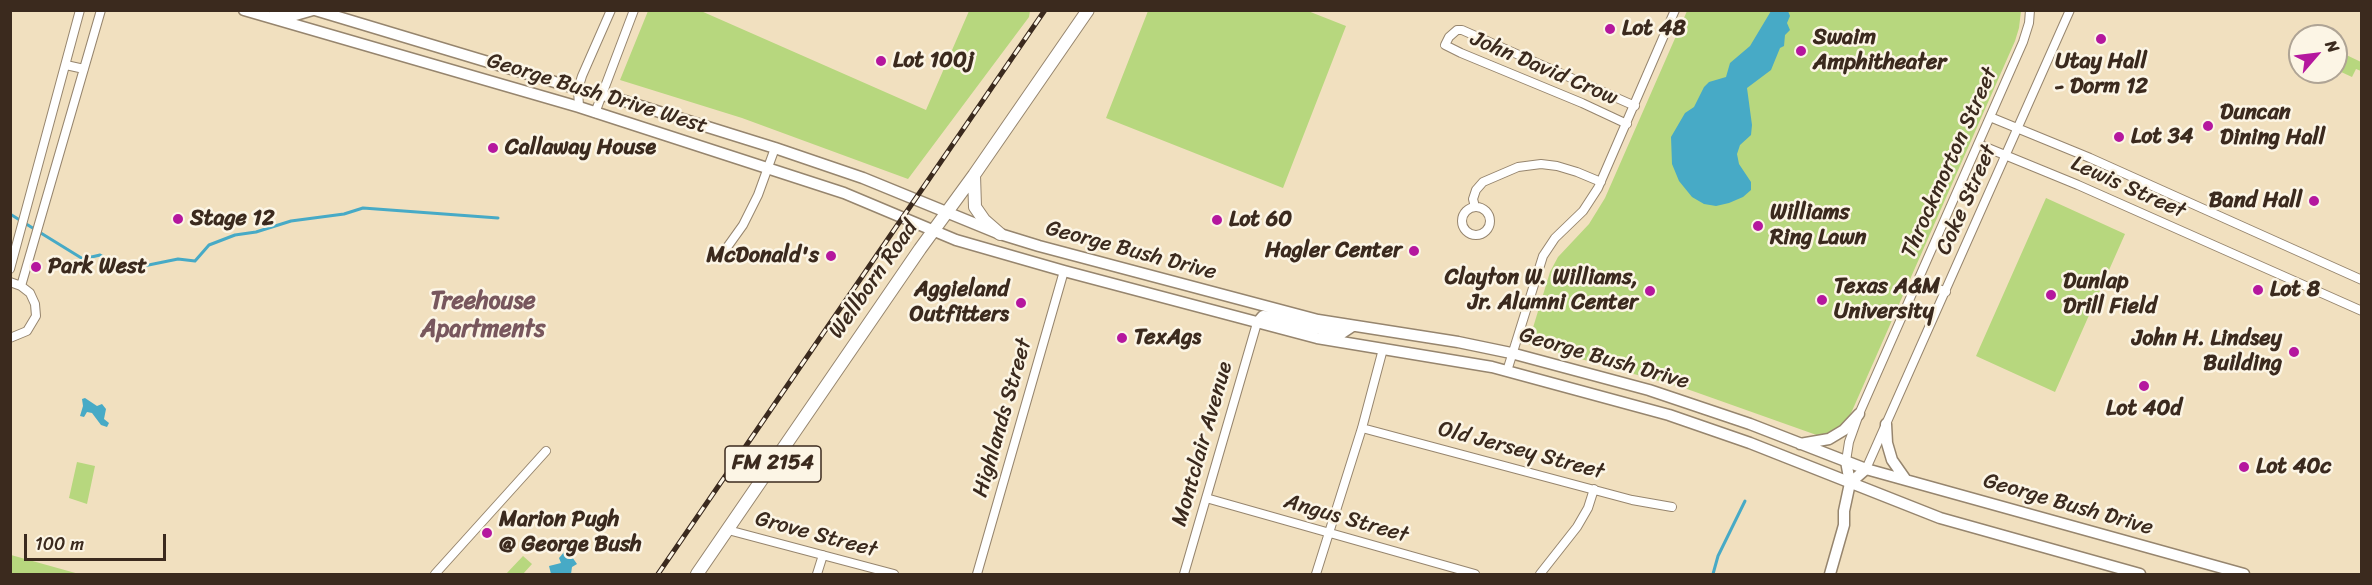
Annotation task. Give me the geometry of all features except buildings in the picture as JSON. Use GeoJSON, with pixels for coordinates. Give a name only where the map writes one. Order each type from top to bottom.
{"type":"FeatureCollection","features":[{"type":"Feature","properties":{"kind":"main road","name":"George Bush Drive West"},"geometry":{"type":"LineString","coordinates":[[244,10],[595,112],[844,193],[933,230]]}},
{"type":"Feature","properties":{"kind":"main road"},"geometry":{"type":"LineString","coordinates":[[274,10],[292,16],[314,10]]}},
{"type":"Feature","properties":{"kind":"main road","name":"George Bush Drive West"},"geometry":{"type":"LineString","coordinates":[[314,10],[601,94],[775,148],[863,178],[947,212]]}},
{"type":"Feature","properties":{"kind":"main road","name":"Wellborn Road"},"geometry":{"type":"LineString","coordinates":[[697,574],[933,230],[974,175],[1088,10]]}},
{"type":"Feature","properties":{"kind":"main road"},"geometry":{"type":"LineString","coordinates":[[974,175],[975,207],[984,220],[1000,234]]}},
{"type":"Feature","properties":{"kind":"main road","name":"George Bush Drive"},"geometry":{"type":"LineString","coordinates":[[947,212],[1000,234],[1318,320],[1458,342],[1511,353],[1700,406],[1846,462],[1989,502],[2217,571],[2244,574]]}},
{"type":"Feature","properties":{"kind":"main road","name":"George Bush Drive"},"geometry":{"type":"LineString","coordinates":[[933,230],[956,240],[1257,323],[1317,338],[1454,359],[1507,371],[1702,425],[1940,518],[2140,574]]}},
{"type":"Feature","properties":{"kind":"main road"},"geometry":{"type":"LineString","coordinates":[[1257,323],[1263,316],[1342,333],[1351,327]]}},
{"type":"Feature","properties":{"kind":"main road"},"geometry":{"type":"LineString","coordinates":[[1800,444],[1829,439],[1844,430],[1859,414]]}},
{"type":"Feature","properties":{"kind":"main road"},"geometry":{"type":"LineString","coordinates":[[1886,424],[1887,443],[1892,460],[1906,480]]}},
{"type":"Feature","properties":{"kind":"main road"},"geometry":{"type":"LineString","coordinates":[[1830,574],[1844,525],[1844,511],[1850,483],[1846,462]]}},
{"type":"Feature","properties":{"kind":"main road"},"geometry":{"type":"LineString","coordinates":[[1850,483],[1866,468]]}},
{"type":"Feature","properties":{"kind":"street"},"geometry":{"type":"LineString","coordinates":[[10,269],[80,10]]}},
{"type":"Feature","properties":{"kind":"street"},"geometry":{"type":"LineString","coordinates":[[21,286],[101,10]]}},
{"type":"Feature","properties":{"kind":"street"},"geometry":{"type":"LineString","coordinates":[[579,107],[578,89],[611,10]]}},
{"type":"Feature","properties":{"kind":"street"},"geometry":{"type":"LineString","coordinates":[[595,112],[634,10]]}},
{"type":"Feature","properties":{"kind":"street"},"geometry":{"type":"LineString","coordinates":[[1507,371],[1543,256],[1555,238],[1583,212],[1601,182],[1675,10]]}},
{"type":"Feature","properties":{"kind":"street","name":"Throckmorton Street"},"geometry":{"type":"LineString","coordinates":[[1846,462],[1849,442],[1859,414],[2025,36],[2030,10]]}},
{"type":"Feature","properties":{"kind":"street","name":"Coke Street"},"geometry":{"type":"LineString","coordinates":[[1866,468],[2070,10]]}},
{"type":"Feature","properties":{"kind":"street","name":"John David Crow"},"geometry":{"type":"LineString","coordinates":[[1627,124],[1445,45],[1457,30],[1462,30],[1635,106]]}},
{"type":"Feature","properties":{"kind":"street"},"geometry":{"type":"LineString","coordinates":[[66,65],[84,69]]}},
{"type":"Feature","properties":{"kind":"street","name":"Lewis Street"},"geometry":{"type":"LineString","coordinates":[[1990,117],[2090,158],[2361,280]]}},
{"type":"Feature","properties":{"kind":"street","name":"Lewis Street"},"geometry":{"type":"LineString","coordinates":[[1978,144],[2078,185],[2361,311]]}},
{"type":"Feature","properties":{"kind":"street"},"geometry":{"type":"LineString","coordinates":[[728,246],[743,225],[775,148]]}},
{"type":"Feature","properties":{"kind":"street"},"geometry":{"type":"LineString","coordinates":[[1475,207],[1473,199],[1476,190],[1483,182],[1518,166],[1541,164],[1557,166],[1577,171],[1601,182]]}},
{"type":"Feature","properties":{"kind":"street","name":"Highlands Street"},"geometry":{"type":"LineString","coordinates":[[977,574],[1064,271]]}},
{"type":"Feature","properties":{"kind":"street"},"geometry":{"type":"LineString","coordinates":[[1918,280],[1946,292]]}},
{"type":"Feature","properties":{"kind":"street"},"geometry":{"type":"LineString","coordinates":[[10,282],[30,293],[35,304],[36,315],[27,331],[10,338]]}},
{"type":"Feature","properties":{"kind":"street","name":"Montclair Avenue"},"geometry":{"type":"LineString","coordinates":[[1184,574],[1257,323]]}},
{"type":"Feature","properties":{"kind":"street"},"geometry":{"type":"LineString","coordinates":[[1316,574],[1362,428],[1383,349]]}},
{"type":"Feature","properties":{"kind":"street","name":"Old Jersey Street"},"geometry":{"type":"LineString","coordinates":[[1362,428],[1632,500],[1672,507]]}},
{"type":"Feature","properties":{"kind":"street"},"geometry":{"type":"LineString","coordinates":[[435,574],[546,451]]}},
{"type":"Feature","properties":{"kind":"street"},"geometry":{"type":"LineString","coordinates":[[1542,574],[1577,527],[1588,508],[1594,489]]}},
{"type":"Feature","properties":{"kind":"street","name":"Angus Street"},"geometry":{"type":"LineString","coordinates":[[1206,498],[1460,572],[1475,574]]}},
{"type":"Feature","properties":{"kind":"street","name":"Grove Street"},"geometry":{"type":"LineString","coordinates":[[728,530],[894,574]]}},
{"type":"Feature","properties":{"kind":"street"},"geometry":{"type":"LineString","coordinates":[[817,574],[823,555]]}},
{"type":"Feature","properties":{"kind":"green space"},"geometry":{"type":"Polygon","coordinates":[[[648,11],[701,11],[926,110],[969,11],[1030,11],[1029,17],[908,179],[742,118],[620,80],[648,11]]]}},
{"type":"Feature","properties":{"kind":"green space"},"geometry":{"type":"Polygon","coordinates":[[[1148,11],[1308,11],[1346,26],[1283,188],[1106,118],[1148,11]]]}},
{"type":"Feature","properties":{"kind":"green space"},"geometry":{"type":"Polygon","coordinates":[[[1687,11],[2021,11],[2015,41],[1852,411],[1846,422],[1825,438],[1687,389],[1528,344],[1550,272],[1558,257],[1589,224],[1605,198],[1687,11]]]}},
{"type":"Feature","properties":{"kind":"green space"},"geometry":{"type":"Polygon","coordinates":[[[2348,56],[2361,62],[2361,71],[2356,69],[2352,77],[2348,75],[2348,56]]]}},
{"type":"Feature","properties":{"kind":"green space","name":"Dunlap Drill Field"},"geometry":{"type":"Polygon","coordinates":[[[2046,198],[2125,234],[2055,392],[1976,356],[2046,198]]]}},
{"type":"Feature","properties":{"kind":"green space"},"geometry":{"type":"Polygon","coordinates":[[[77,462],[95,466],[87,504],[69,498],[77,462]]]}},
{"type":"Feature","properties":{"kind":"green space"},"geometry":{"type":"Polygon","coordinates":[[[11,555],[79,574],[11,574],[11,555]]]}},
{"type":"Feature","properties":{"kind":"green space"},"geometry":{"type":"Polygon","coordinates":[[[523,556],[532,564],[523,574],[506,574],[523,556]]]}},
{"type":"Feature","properties":{"kind":"water"},"geometry":{"type":"Polygon","coordinates":[[[1771,11],[1788,11],[1790,16],[1787,23],[1790,30],[1785,35],[1784,46],[1780,48],[1771,70],[1747,88],[1752,125],[1751,135],[1740,145],[1737,154],[1739,164],[1751,182],[1751,190],[1743,197],[1729,203],[1716,206],[1704,204],[1692,197],[1679,181],[1672,164],[1671,137],[1685,113],[1694,107],[1704,87],[1709,82],[1726,77],[1730,63],[1750,46],[1771,11]]]}},
{"type":"Feature","properties":{"kind":"water"},"geometry":{"type":"Polygon","coordinates":[[[85,398],[97,406],[102,404],[106,409],[104,419],[109,423],[107,427],[101,425],[92,413],[87,412],[84,417],[80,416],[83,406],[82,399],[85,398]]]}},
{"type":"Feature","properties":{"kind":"water"},"geometry":{"type":"Polygon","coordinates":[[[565,551],[577,564],[572,567],[571,574],[551,574],[549,566],[561,563],[559,558],[565,551]]]}},
{"type":"Feature","properties":{"kind":"waterway"},"geometry":{"type":"LineString","coordinates":[[10,214],[83,259],[100,255],[124,270],[178,259],[195,261],[209,245],[235,235],[256,232],[291,221],[344,214],[363,208],[498,218]]}},
{"type":"Feature","properties":{"kind":"waterway"},"geometry":{"type":"LineString","coordinates":[[1713,574],[1718,556],[1745,501]]}},
{"type":"Feature","properties":{"kind":"railway"},"geometry":{"type":"LineString","coordinates":[[658,574],[1045,10]]}},
{"type":"Feature","properties":{"kind":"place","name":"Lot 48"},"geometry":{"type":"Point","coordinates":[1610,29]}},
{"type":"Feature","properties":{"kind":"place","name":"Utay Hall - Dorm 12"},"geometry":{"type":"Point","coordinates":[2101,39]}},
{"type":"Feature","properties":{"kind":"place","name":"Swaim Amphitheater"},"geometry":{"type":"Point","coordinates":[1801,51]}},
{"type":"Feature","properties":{"kind":"place","name":"Lot 100j"},"geometry":{"type":"Point","coordinates":[881,61]}},
{"type":"Feature","properties":{"kind":"place","name":"Duncan Dining Hall"},"geometry":{"type":"Point","coordinates":[2208,126]}},
{"type":"Feature","properties":{"kind":"place","name":"Lot 34"},"geometry":{"type":"Point","coordinates":[2119,137]}},
{"type":"Feature","properties":{"kind":"place","name":"Callaway House"},"geometry":{"type":"Point","coordinates":[493,148]}},
{"type":"Feature","properties":{"kind":"place","name":"Band Hall"},"geometry":{"type":"Point","coordinates":[2314,201]}},
{"type":"Feature","properties":{"kind":"place","name":"Stage 12"},"geometry":{"type":"Point","coordinates":[178,219]}},
{"type":"Feature","properties":{"kind":"place","name":"Lot 60"},"geometry":{"type":"Point","coordinates":[1217,220]}},
{"type":"Feature","properties":{"kind":"place","name":"Williams Ring Lawn"},"geometry":{"type":"Point","coordinates":[1758,226]}},
{"type":"Feature","properties":{"kind":"place","name":"Hagler Center"},"geometry":{"type":"Point","coordinates":[1414,251]}},
{"type":"Feature","properties":{"kind":"place","name":"McDonald's"},"geometry":{"type":"Point","coordinates":[831,256]}},
{"type":"Feature","properties":{"kind":"place","name":"Park West"},"geometry":{"type":"Point","coordinates":[36,267]}},
{"type":"Feature","properties":{"kind":"place","name":"Lot 8"},"geometry":{"type":"Point","coordinates":[2258,290]}},
{"type":"Feature","properties":{"kind":"place","name":"Clayton W. Williams, Jr. Alumni Center"},"geometry":{"type":"Point","coordinates":[1650,291]}},
{"type":"Feature","properties":{"kind":"place","name":"Dunlap Drill Field"},"geometry":{"type":"Point","coordinates":[2051,295]}},
{"type":"Feature","properties":{"kind":"place","name":"Texas A&M University"},"geometry":{"type":"Point","coordinates":[1822,300]}},
{"type":"Feature","properties":{"kind":"place","name":"Aggieland Outfitters"},"geometry":{"type":"Point","coordinates":[1021,303]}},
{"type":"Feature","properties":{"kind":"place","name":"TexAgs"},"geometry":{"type":"Point","coordinates":[1122,338]}},
{"type":"Feature","properties":{"kind":"place","name":"John H. Lindsey Building"},"geometry":{"type":"Point","coordinates":[2294,352]}},
{"type":"Feature","properties":{"kind":"place","name":"Lot 40d"},"geometry":{"type":"Point","coordinates":[2144,386]}},
{"type":"Feature","properties":{"kind":"place","name":"Lot 40c"},"geometry":{"type":"Point","coordinates":[2244,467]}},
{"type":"Feature","properties":{"kind":"place","name":"Marion Pugh @ George Bush"},"geometry":{"type":"Point","coordinates":[487,533]}},
{"type":"Feature","properties":{"kind":"district","name":"Treehouse Apartments"},"geometry":{"type":"Point","coordinates":[483,316]}}]}
